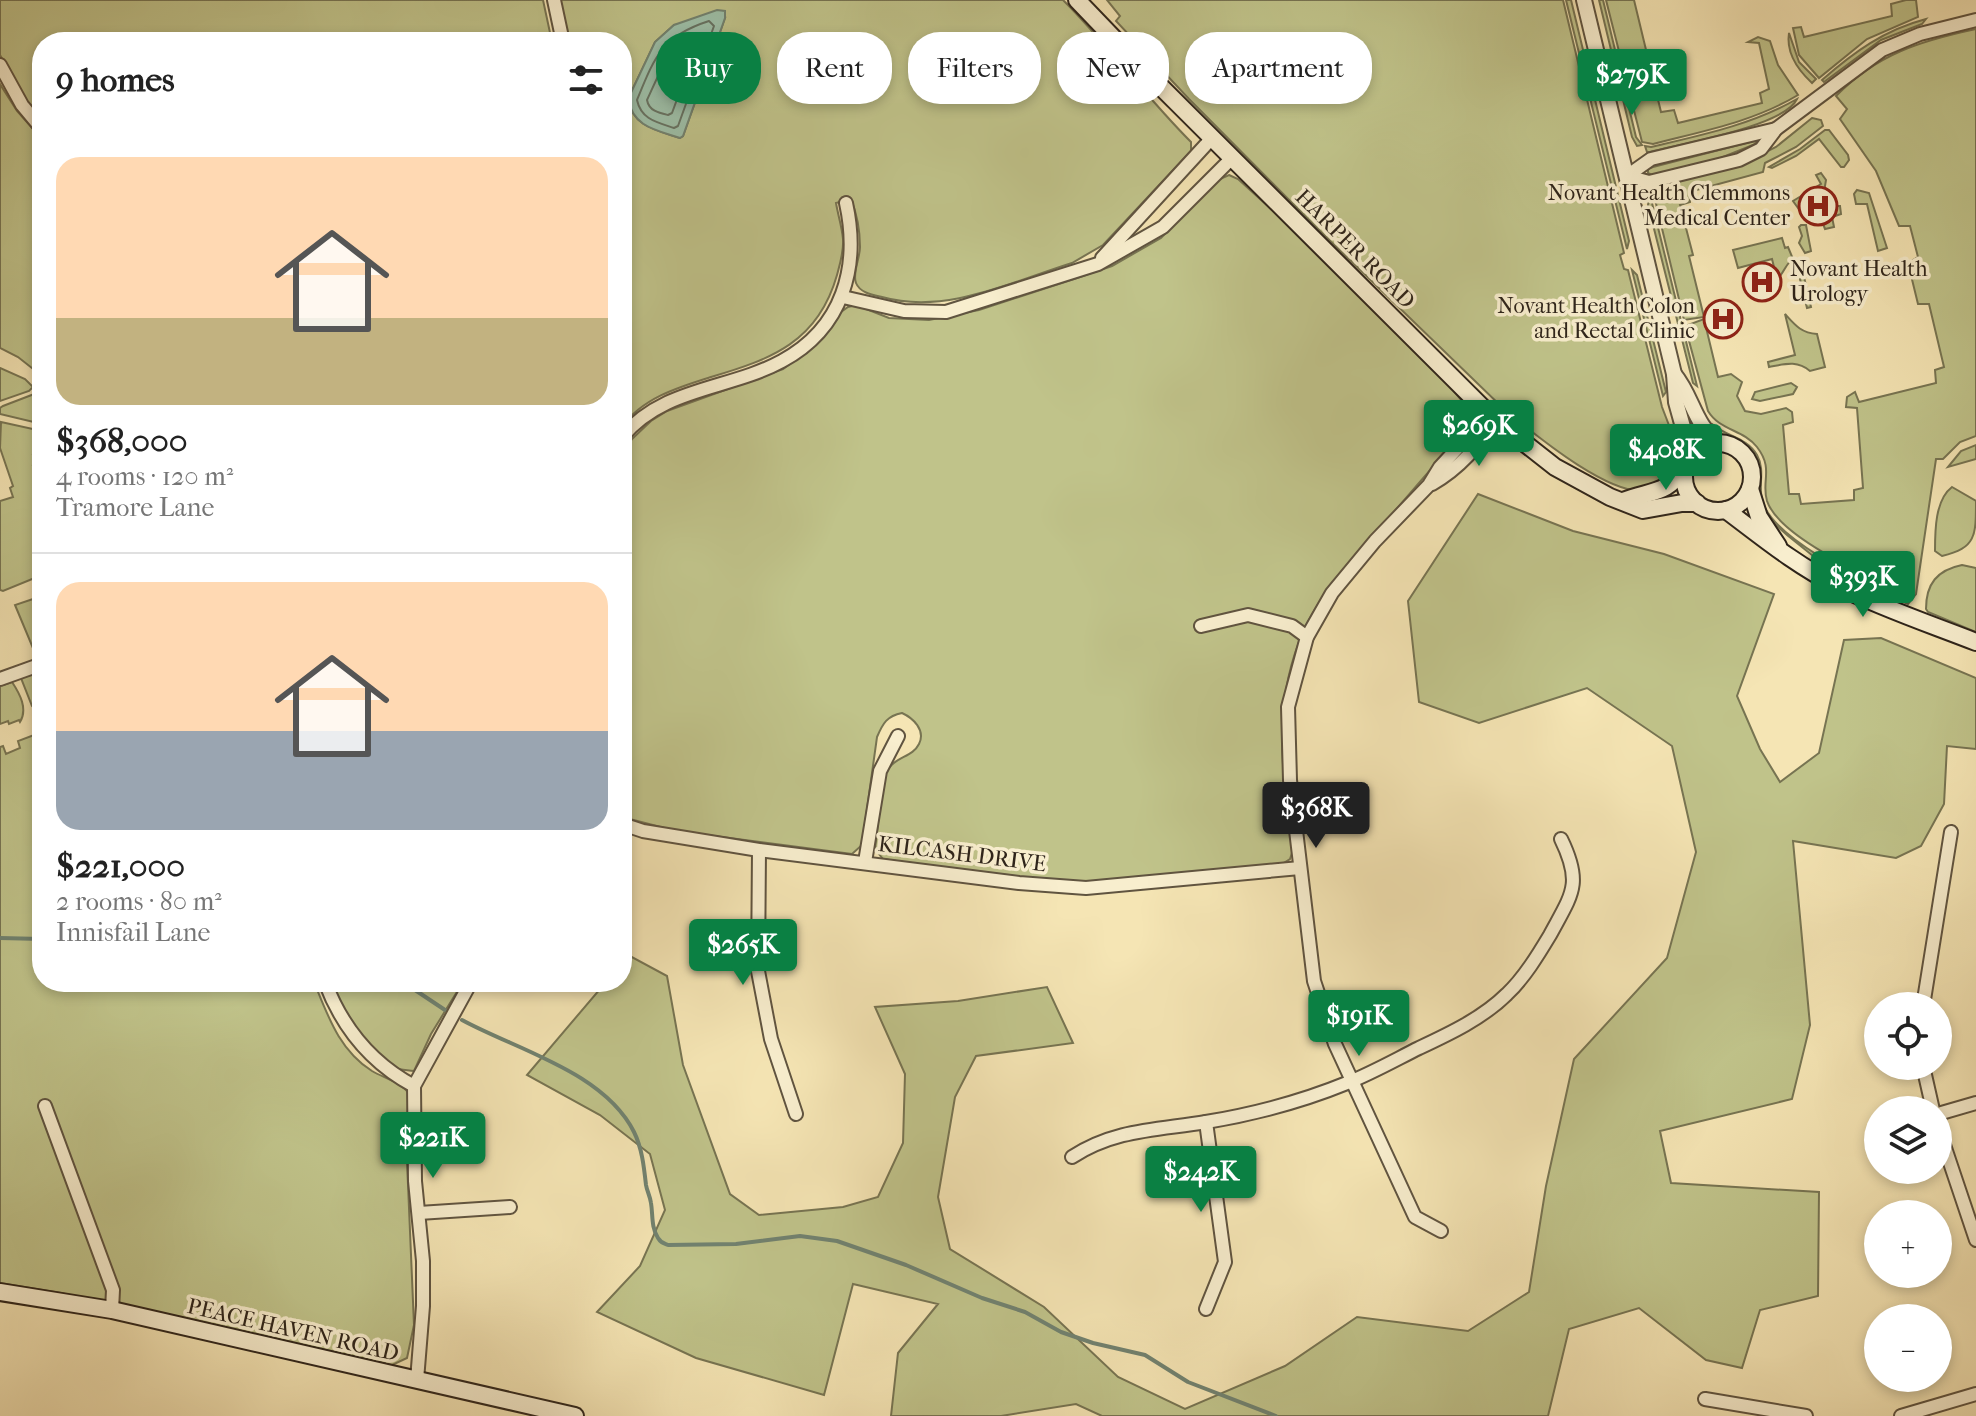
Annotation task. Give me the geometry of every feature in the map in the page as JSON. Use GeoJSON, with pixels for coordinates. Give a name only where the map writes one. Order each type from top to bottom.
{"type":"FeatureCollection","features":[{"type":"Feature","properties":{"kind":"main road","name":"HARPER ROAD"},"geometry":{"type":"LineString","coordinates":[[1077,0],[1494,419],[1565,474],[1598,492],[1643,510],[1697,503]]}},
{"type":"Feature","properties":{"kind":"main road"},"geometry":{"type":"LineString","coordinates":[[1623,501],[1665,489],[1677,480],[1701,447],[1719,443],[1729,445],[1746,458],[1752,478],[1750,489],[1759,517],[1778,546]]}},
{"type":"Feature","properties":{"kind":"main road"},"geometry":{"type":"LineString","coordinates":[[1687,464],[1687,490],[1697,503],[1716,511],[1736,506],[1750,489]]}},
{"type":"Feature","properties":{"kind":"main road"},"geometry":{"type":"LineString","coordinates":[[1726,510],[1758,537],[1778,546],[1836,586],[1976,642]]}},
{"type":"Feature","properties":{"kind":"main road","name":"PEACE HAVEN ROAD"},"geometry":{"type":"LineString","coordinates":[[0,1292],[112,1310],[575,1416]]}},
{"type":"Feature","properties":{"kind":"street"},"geometry":{"type":"LineString","coordinates":[[554,0],[561,32]]}},
{"type":"Feature","properties":{"kind":"street"},"geometry":{"type":"LineString","coordinates":[[1584,0],[1674,374],[1676,402],[1688,445],[1687,464]]}},
{"type":"Feature","properties":{"kind":"street"},"geometry":{"type":"LineString","coordinates":[[1627,176],[1649,182],[1739,160],[1761,149],[1776,129],[1882,50],[1920,34],[1976,20]]}},
{"type":"Feature","properties":{"kind":"street"},"geometry":{"type":"LineString","coordinates":[[0,65],[32,117]]}},
{"type":"Feature","properties":{"kind":"street"},"geometry":{"type":"LineString","coordinates":[[1627,176],[1651,159],[1776,129]]}},
{"type":"Feature","properties":{"kind":"street"},"geometry":{"type":"LineString","coordinates":[[1098,264],[1212,138]]}},
{"type":"Feature","properties":{"kind":"street"},"geometry":{"type":"LineString","coordinates":[[843,297],[904,311],[946,312],[1098,264],[1163,227],[1232,158]]}},
{"type":"Feature","properties":{"kind":"street"},"geometry":{"type":"LineString","coordinates":[[1164,190],[1182,208]]}},
{"type":"Feature","properties":{"kind":"street"},"geometry":{"type":"LineString","coordinates":[[632,427],[641,418],[678,397],[781,362],[819,331],[843,297],[852,246],[846,203]]}},
{"type":"Feature","properties":{"kind":"street"},"geometry":{"type":"LineString","coordinates":[[1674,374],[1687,389],[1700,425],[1719,443]]}},
{"type":"Feature","properties":{"kind":"street"},"geometry":{"type":"LineString","coordinates":[[1441,1231],[1415,1217],[1351,1082],[1314,981],[1290,780],[1288,707],[1307,637],[1332,593],[1477,427],[1494,419]]}},
{"type":"Feature","properties":{"kind":"street"},"geometry":{"type":"LineString","coordinates":[[1201,626],[1248,615],[1292,626],[1307,637]]}},
{"type":"Feature","properties":{"kind":"street"},"geometry":{"type":"LineString","coordinates":[[0,679],[32,668]]}},
{"type":"Feature","properties":{"kind":"street"},"geometry":{"type":"LineString","coordinates":[[865,862],[880,771],[898,736]]}},
{"type":"Feature","properties":{"kind":"street","name":"KILCASH DRIVE"},"geometry":{"type":"LineString","coordinates":[[632,827],[759,850],[1019,883],[1086,888],[1300,868]]}},
{"type":"Feature","properties":{"kind":"street"},"geometry":{"type":"LineString","coordinates":[[1925,992],[1951,832]]}},
{"type":"Feature","properties":{"kind":"street"},"geometry":{"type":"LineString","coordinates":[[1072,1157],[1093,1143],[1133,1132],[1206,1122],[1321,1093],[1351,1082],[1459,1029],[1507,995],[1539,953],[1565,907],[1575,879],[1571,859],[1561,839]]}},
{"type":"Feature","properties":{"kind":"street"},"geometry":{"type":"LineString","coordinates":[[759,850],[758,971],[771,1039],[796,1114]]}},
{"type":"Feature","properties":{"kind":"street"},"geometry":{"type":"LineString","coordinates":[[329,992],[356,1040],[388,1072],[414,1086]]}},
{"type":"Feature","properties":{"kind":"street"},"geometry":{"type":"LineString","coordinates":[[417,1380],[423,1261],[415,1181],[414,1086],[466,992]]}},
{"type":"Feature","properties":{"kind":"street"},"geometry":{"type":"LineString","coordinates":[[1952,1110],[1976,1103]]}},
{"type":"Feature","properties":{"kind":"street"},"geometry":{"type":"LineString","coordinates":[[45,1106],[113,1290],[112,1310]]}},
{"type":"Feature","properties":{"kind":"street"},"geometry":{"type":"LineString","coordinates":[[1206,1122],[1225,1262],[1206,1309]]}},
{"type":"Feature","properties":{"kind":"street"},"geometry":{"type":"LineString","coordinates":[[1952,1169],[1976,1240]]}},
{"type":"Feature","properties":{"kind":"street"},"geometry":{"type":"LineString","coordinates":[[419,1213],[510,1207]]}},
{"type":"Feature","properties":{"kind":"street"},"geometry":{"type":"LineString","coordinates":[[1901,1416],[1976,1394]]}},
{"type":"Feature","properties":{"kind":"street"},"geometry":{"type":"LineString","coordinates":[[1705,1399],[1806,1416]]}},
{"type":"Feature","properties":{"kind":"green space"},"geometry":{"type":"Polygon","coordinates":[[[0,0],[543,0],[550,32],[32,32],[32,108],[20,93],[0,55],[0,0]]]}},
{"type":"Feature","properties":{"kind":"green space"},"geometry":{"type":"Polygon","coordinates":[[[560,0],[1063,0],[1093,32],[1057,32],[1057,104],[1155,104],[1191,142],[1191,151],[1103,245],[1072,263],[1002,287],[954,299],[906,301],[860,289],[855,279],[860,247],[855,211],[851,199],[836,203],[843,239],[837,275],[829,298],[805,332],[790,344],[754,363],[686,385],[651,401],[632,415],[632,110],[640,122],[680,138],[694,104],[761,104],[761,32],[720,32],[725,18],[674,25],[666,32],[656,32],[656,41],[632,91],[632,32],[566,32],[560,0]]]}},
{"type":"Feature","properties":{"kind":"green space"},"geometry":{"type":"Polygon","coordinates":[[[1107,0],[1563,0],[1624,253],[1620,255],[1624,269],[1628,270],[1662,407],[1675,441],[1683,438],[1678,467],[1655,487],[1634,490],[1595,475],[1535,434],[1506,411],[1194,104],[1372,104],[1372,32],[1185,32],[1185,95],[1169,78],[1169,32],[1126,32],[1116,21],[1120,16],[1107,0]]]}},
{"type":"Feature","properties":{"kind":"green space"},"geometry":{"type":"Polygon","coordinates":[[[1566,0],[1571,0],[1629,241],[1627,249],[1566,0]]]}},
{"type":"Feature","properties":{"kind":"green space"},"geometry":{"type":"Polygon","coordinates":[[[1599,0],[1603,0],[1636,137],[1642,145],[1637,146],[1632,137],[1599,0]]]}},
{"type":"Feature","properties":{"kind":"green space"},"geometry":{"type":"Polygon","coordinates":[[[1606,0],[1634,0],[1661,112],[1674,110],[1678,123],[1762,103],[1760,93],[1769,89],[1759,43],[1748,42],[1758,37],[1770,41],[1778,65],[1798,95],[1727,125],[1653,144],[1642,142],[1606,0]]]}},
{"type":"Feature","properties":{"kind":"green space"},"geometry":{"type":"Polygon","coordinates":[[[1916,0],[1918,17],[1867,39],[1819,78],[1799,55],[1793,28],[1801,27],[1804,37],[1892,16],[1891,4],[1916,0]]]}},
{"type":"Feature","properties":{"kind":"green space"},"geometry":{"type":"Polygon","coordinates":[[[1926,19],[1922,24],[1881,40],[1824,82],[1822,80],[1870,43],[1926,19]]]}},
{"type":"Feature","properties":{"kind":"green space"},"geometry":{"type":"Polygon","coordinates":[[[1976,29],[1976,436],[1960,442],[1943,459],[1936,459],[1916,594],[1908,604],[1818,560],[1765,515],[1758,492],[1758,466],[1752,453],[1736,439],[1720,434],[1710,426],[1712,424],[1753,449],[1760,461],[1763,503],[1784,530],[1800,544],[1840,568],[1893,592],[1894,588],[1842,563],[1804,540],[1775,514],[1767,501],[1765,462],[1757,447],[1719,423],[1708,411],[1685,326],[1704,319],[1718,377],[1731,374],[1742,382],[1737,396],[1745,411],[1761,414],[1786,408],[1792,412],[1793,422],[1783,425],[1789,494],[1799,494],[1801,504],[1854,500],[1854,490],[1863,488],[1857,408],[1846,407],[1847,397],[1855,392],[1859,402],[1936,383],[1935,370],[1944,367],[1929,304],[1918,304],[1908,263],[1918,257],[1910,226],[1899,226],[1876,171],[1840,119],[1847,109],[1836,96],[1867,70],[1900,51],[1976,29]]]}},
{"type":"Feature","properties":{"kind":"green space"},"geometry":{"type":"Polygon","coordinates":[[[1789,33],[1799,62],[1816,79],[1812,83],[1794,60],[1789,47],[1789,33]]]}},
{"type":"Feature","properties":{"kind":"green space"},"geometry":{"type":"Polygon","coordinates":[[[0,84],[32,128],[32,368],[0,348],[0,84]]]}},
{"type":"Feature","properties":{"kind":"green space"},"geometry":{"type":"Polygon","coordinates":[[[1797,99],[1788,109],[1753,126],[1650,152],[1645,146],[1726,128],[1762,116],[1797,99]]]}},
{"type":"Feature","properties":{"kind":"green space"},"geometry":{"type":"Polygon","coordinates":[[[1812,118],[1821,120],[1823,126],[1796,147],[1765,163],[1763,172],[1689,192],[1690,202],[1680,205],[1704,317],[1684,320],[1653,191],[1659,186],[1736,167],[1776,147],[1812,118]]]}},
{"type":"Feature","properties":{"kind":"green space"},"geometry":{"type":"Polygon","coordinates":[[[1829,130],[1848,155],[1849,160],[1844,167],[1819,139],[1796,156],[1769,167],[1800,149],[1829,130]]]}},
{"type":"Feature","properties":{"kind":"green space"},"geometry":{"type":"Polygon","coordinates":[[[1754,141],[1758,143],[1713,161],[1652,175],[1648,173],[1648,169],[1653,167],[1754,141]]]}},
{"type":"Feature","properties":{"kind":"green space"},"geometry":{"type":"Polygon","coordinates":[[[1821,173],[1826,180],[1824,192],[1798,208],[1793,201],[1821,184],[1816,175],[1821,173]]]}},
{"type":"Feature","properties":{"kind":"green space"},"geometry":{"type":"Polygon","coordinates":[[[1229,175],[1238,179],[1312,246],[1441,376],[1474,415],[1472,424],[1334,582],[1319,602],[1297,646],[1289,673],[1282,721],[1284,776],[1293,850],[1290,859],[1282,864],[1092,883],[1031,881],[883,859],[875,849],[883,780],[890,766],[911,753],[921,739],[917,725],[902,713],[886,721],[877,737],[862,845],[852,854],[676,831],[632,820],[632,439],[667,411],[783,369],[817,343],[848,307],[856,305],[889,318],[929,320],[979,310],[1112,266],[1161,238],[1220,179],[1229,175]]]}},
{"type":"Feature","properties":{"kind":"green space"},"geometry":{"type":"Polygon","coordinates":[[[1857,190],[1869,193],[1887,248],[1878,251],[1867,204],[1856,204],[1854,194],[1857,190]]]}},
{"type":"Feature","properties":{"kind":"green space"},"geometry":{"type":"Polygon","coordinates":[[[1650,195],[1697,386],[1693,383],[1648,205],[1650,195]]]}},
{"type":"Feature","properties":{"kind":"green space"},"geometry":{"type":"Polygon","coordinates":[[[1835,206],[1840,206],[1841,214],[1832,217],[1834,227],[1825,229],[1825,216],[1835,206]]]}},
{"type":"Feature","properties":{"kind":"green space"},"geometry":{"type":"Polygon","coordinates":[[[1801,225],[1806,225],[1811,251],[1805,253],[1799,243],[1801,225]]]}},
{"type":"Feature","properties":{"kind":"green space"},"geometry":{"type":"Polygon","coordinates":[[[1782,238],[1793,259],[1777,279],[1772,259],[1738,268],[1733,250],[1782,238]]]}},
{"type":"Feature","properties":{"kind":"green space"},"geometry":{"type":"Polygon","coordinates":[[[1815,268],[1818,271],[1816,274],[1804,277],[1811,307],[1807,308],[1800,279],[1803,273],[1815,268]]]}},
{"type":"Feature","properties":{"kind":"green space"},"geometry":{"type":"Polygon","coordinates":[[[1632,270],[1637,275],[1666,392],[1663,396],[1632,270]]]}},
{"type":"Feature","properties":{"kind":"green space"},"geometry":{"type":"Polygon","coordinates":[[[1785,314],[1802,330],[1817,334],[1825,367],[1810,371],[1796,364],[1769,367],[1768,362],[1795,355],[1785,314]]]}},
{"type":"Feature","properties":{"kind":"green space"},"geometry":{"type":"Polygon","coordinates":[[[0,368],[25,379],[32,386],[29,391],[0,401],[0,368]]]}},
{"type":"Feature","properties":{"kind":"green space"},"geometry":{"type":"Polygon","coordinates":[[[1791,383],[1797,387],[1793,394],[1760,401],[1752,399],[1755,392],[1791,383]]]}},
{"type":"Feature","properties":{"kind":"green space"},"geometry":{"type":"Polygon","coordinates":[[[32,395],[32,422],[0,414],[3,406],[32,395]]]}},
{"type":"Feature","properties":{"kind":"green space"},"geometry":{"type":"Polygon","coordinates":[[[1,422],[32,429],[32,579],[3,591],[0,590],[0,501],[13,497],[10,488],[13,486],[0,448],[1,422]]]}},
{"type":"Feature","properties":{"kind":"green space"},"geometry":{"type":"Polygon","coordinates":[[[1976,445],[1976,459],[1948,467],[1961,451],[1976,445]]]}},
{"type":"Feature","properties":{"kind":"green space"},"geometry":{"type":"Polygon","coordinates":[[[1952,487],[1976,501],[1974,532],[1972,539],[1962,549],[1942,556],[1935,551],[1937,516],[1942,500],[1952,487]]]}},
{"type":"Feature","properties":{"kind":"green space"},"geometry":{"type":"Polygon","coordinates":[[[1478,494],[1573,531],[1664,554],[1774,594],[1737,696],[1760,749],[1780,782],[1819,753],[1844,640],[1881,638],[1976,678],[1976,749],[1947,746],[1944,804],[1921,846],[1896,858],[1793,841],[1810,1025],[1792,1099],[1660,1131],[1671,1183],[1819,1192],[1818,1296],[1760,1310],[1742,1368],[1706,1360],[1639,1308],[1569,1329],[1548,1416],[1102,1416],[1076,1404],[1001,1416],[891,1416],[898,1353],[938,1304],[853,1284],[824,1395],[696,1358],[597,1312],[640,1266],[665,1210],[650,1154],[600,1115],[527,1075],[598,992],[632,992],[632,957],[667,976],[683,1065],[730,1194],[759,1215],[843,1207],[878,1197],[903,1143],[905,1074],[875,1007],[958,1001],[1047,987],[1073,1043],[976,1056],[955,1097],[938,1197],[950,1249],[1044,1307],[1118,1377],[1185,1409],[1285,1366],[1357,1317],[1468,1331],[1529,1292],[1546,1186],[1574,1059],[1667,958],[1696,852],[1672,746],[1587,688],[1479,723],[1419,702],[1408,601],[1478,494]]]}},
{"type":"Feature","properties":{"kind":"green space"},"geometry":{"type":"Polygon","coordinates":[[[1962,565],[1976,568],[1976,632],[1926,609],[1928,592],[1935,580],[1946,570],[1962,565]]]}},
{"type":"Feature","properties":{"kind":"green space"},"geometry":{"type":"Polygon","coordinates":[[[32,599],[32,646],[15,605],[32,599]]]}},
{"type":"Feature","properties":{"kind":"green space"},"geometry":{"type":"Polygon","coordinates":[[[32,674],[32,706],[21,678],[32,674]]]}},
{"type":"Feature","properties":{"kind":"green space"},"geometry":{"type":"Polygon","coordinates":[[[12,682],[22,702],[22,717],[20,722],[0,724],[0,686],[12,682]]]}},
{"type":"Feature","properties":{"kind":"green space"},"geometry":{"type":"Polygon","coordinates":[[[32,736],[32,992],[318,992],[336,1031],[351,1053],[372,1071],[397,1083],[409,1093],[407,1161],[414,1325],[407,1358],[390,1366],[61,1293],[0,1283],[0,747],[3,746],[6,754],[20,748],[18,741],[32,736]]]}},
{"type":"Feature","properties":{"kind":"green space"},"geometry":{"type":"Polygon","coordinates":[[[335,992],[457,992],[431,1034],[414,1071],[395,1068],[384,1062],[364,1043],[335,992]]]}},
{"type":"Feature","properties":{"kind":"water"},"geometry":{"type":"Polygon","coordinates":[[[717,10],[725,11],[720,32],[666,32],[674,25],[717,10]]]}},
{"type":"Feature","properties":{"kind":"water"},"geometry":{"type":"Polygon","coordinates":[[[655,42],[656,104],[694,104],[680,138],[640,122],[632,110],[632,91],[655,42]]]}},
{"type":"Feature","properties":{"kind":"waterway"},"geometry":{"type":"LineString","coordinates":[[0,938],[32,939]]}},
{"type":"Feature","properties":{"kind":"waterway"},"geometry":{"type":"LineString","coordinates":[[418,992],[445,1010]]}},
{"type":"Feature","properties":{"kind":"waterway"},"geometry":{"type":"LineString","coordinates":[[462,1020],[581,1078],[620,1111],[639,1144],[654,1230],[663,1243],[736,1244],[800,1236],[837,1241],[1025,1312],[1061,1332],[1145,1355],[1188,1382],[1276,1416]]}},
{"type":"Feature","properties":{"kind":"place","name":"Novant Health Clemmons Medical Center"},"geometry":{"type":"Point","coordinates":[1818,206]}},
{"type":"Feature","properties":{"kind":"place","name":"Novant Health Urology"},"geometry":{"type":"Point","coordinates":[1762,282]}},
{"type":"Feature","properties":{"kind":"place","name":"Novant Health Colon and Rectal Clinic"},"geometry":{"type":"Point","coordinates":[1723,319]}}]}
